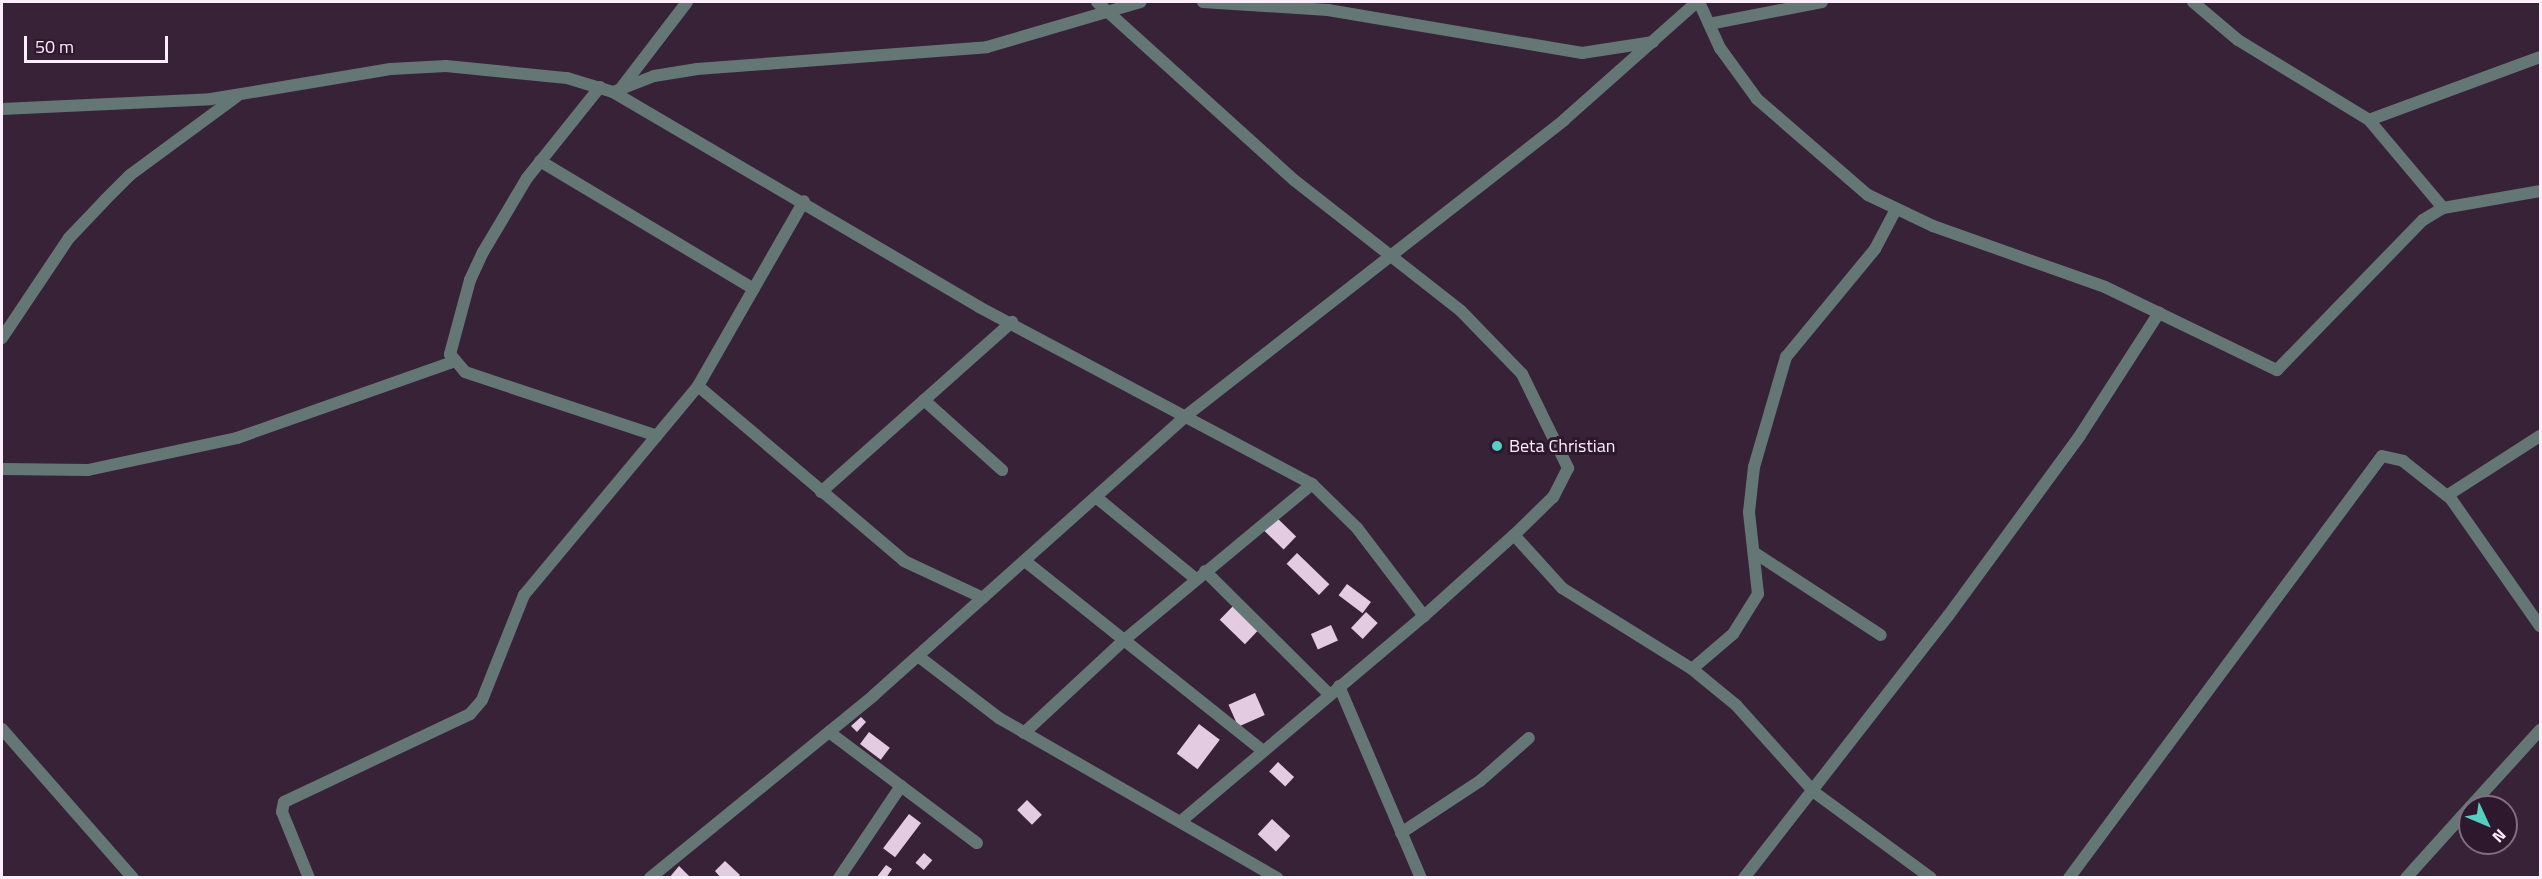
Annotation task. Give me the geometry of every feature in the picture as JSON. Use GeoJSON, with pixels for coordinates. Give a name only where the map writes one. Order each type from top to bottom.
{"type":"FeatureCollection","features":[{"type":"Feature","properties":{"kind":"street"},"geometry":{"type":"LineString","coordinates":[[618,89],[687,2]]}},
{"type":"Feature","properties":{"kind":"street"},"geometry":{"type":"LineString","coordinates":[[2,109],[240,94],[392,69],[446,66],[567,78],[600,87],[618,89],[697,69],[977,48],[1101,5],[1141,2]]}},
{"type":"Feature","properties":{"kind":"street"},"geometry":{"type":"LineString","coordinates":[[1203,2],[1328,10],[1582,53],[1655,42]]}},
{"type":"Feature","properties":{"kind":"street"},"geometry":{"type":"LineString","coordinates":[[650,878],[918,656],[1097,498],[1187,414],[1281,337],[1391,258],[1655,42],[1698,2],[1709,24],[1757,99],[1868,195],[1895,211],[2105,287],[2282,369],[2389,251],[2443,208],[2541,191]]}},
{"type":"Feature","properties":{"kind":"street"},"geometry":{"type":"LineString","coordinates":[[1709,24],[1822,2]]}},
{"type":"Feature","properties":{"kind":"street"},"geometry":{"type":"LineString","coordinates":[[2193,2],[2238,40],[2369,120],[2443,208]]}},
{"type":"Feature","properties":{"kind":"street"},"geometry":{"type":"LineString","coordinates":[[1101,5],[1294,180],[1461,311],[1522,374],[1567,463],[1553,496],[1514,535],[1424,616],[1180,822]]}},
{"type":"Feature","properties":{"kind":"street"},"geometry":{"type":"LineString","coordinates":[[2369,120],[2541,57]]}},
{"type":"Feature","properties":{"kind":"street"},"geometry":{"type":"LineString","coordinates":[[600,87],[540,161],[470,280],[450,354],[453,362],[465,372],[657,436]]}},
{"type":"Feature","properties":{"kind":"street"},"geometry":{"type":"LineString","coordinates":[[618,89],[979,307],[1187,414],[1312,484],[1357,528],[1424,616]]}},
{"type":"Feature","properties":{"kind":"street"},"geometry":{"type":"LineString","coordinates":[[2,338],[69,238],[105,200],[130,175],[240,94]]}},
{"type":"Feature","properties":{"kind":"street"},"geometry":{"type":"LineString","coordinates":[[540,161],[754,289]]}},
{"type":"Feature","properties":{"kind":"street"},"geometry":{"type":"LineString","coordinates":[[309,878],[282,812],[284,802],[470,714],[482,700],[524,596],[698,386],[804,201]]}},
{"type":"Feature","properties":{"kind":"street"},"geometry":{"type":"LineString","coordinates":[[1692,669],[1745,620],[1758,594],[1749,512],[1754,467],[1786,357],[1875,249],[1895,211]]}},
{"type":"Feature","properties":{"kind":"street"},"geometry":{"type":"LineString","coordinates":[[1744,878],[1814,792],[2079,437],[2159,314]]}},
{"type":"Feature","properties":{"kind":"street"},"geometry":{"type":"LineString","coordinates":[[821,492],[1012,322]]}},
{"type":"Feature","properties":{"kind":"street"},"geometry":{"type":"LineString","coordinates":[[2,469],[88,470],[237,438],[453,362]]}},
{"type":"Feature","properties":{"kind":"street"},"geometry":{"type":"LineString","coordinates":[[698,386],[904,561],[983,598]]}},
{"type":"Feature","properties":{"kind":"street"},"geometry":{"type":"LineString","coordinates":[[924,400],[1002,470]]}},
{"type":"Feature","properties":{"kind":"street"},"geometry":{"type":"LineString","coordinates":[[2448,495],[2541,436]]}},
{"type":"Feature","properties":{"kind":"street"},"geometry":{"type":"LineString","coordinates":[[2069,878],[2283,595],[2375,462],[2390,455],[2448,495],[2541,626]]}},
{"type":"Feature","properties":{"kind":"street"},"geometry":{"type":"LineString","coordinates":[[1024,733],[1123,641],[1312,484]]}},
{"type":"Feature","properties":{"kind":"street"},"geometry":{"type":"LineString","coordinates":[[1097,498],[1201,575],[1329,694]]}},
{"type":"Feature","properties":{"kind":"street"},"geometry":{"type":"LineString","coordinates":[[1514,535],[1562,588],[1692,669],[1736,705],[1814,792],[1931,878]]}},
{"type":"Feature","properties":{"kind":"street"},"geometry":{"type":"LineString","coordinates":[[1755,554],[1881,635]]}},
{"type":"Feature","properties":{"kind":"street"},"geometry":{"type":"LineString","coordinates":[[1025,561],[1263,751]]}},
{"type":"Feature","properties":{"kind":"street"},"geometry":{"type":"LineString","coordinates":[[918,656],[1024,733],[1277,878]]}},
{"type":"Feature","properties":{"kind":"street"},"geometry":{"type":"LineString","coordinates":[[1339,686],[1421,878]]}},
{"type":"Feature","properties":{"kind":"street"},"geometry":{"type":"LineString","coordinates":[[2,729],[133,878]]}},
{"type":"Feature","properties":{"kind":"street"},"geometry":{"type":"LineString","coordinates":[[2481,795],[2541,730]]}},
{"type":"Feature","properties":{"kind":"street"},"geometry":{"type":"LineString","coordinates":[[829,732],[977,843]]}},
{"type":"Feature","properties":{"kind":"street"},"geometry":{"type":"LineString","coordinates":[[1401,832],[1480,781],[1529,738]]}},
{"type":"Feature","properties":{"kind":"street"},"geometry":{"type":"LineString","coordinates":[[839,878],[901,786]]}},
{"type":"Feature","properties":{"kind":"street"},"geometry":{"type":"LineString","coordinates":[[2408,877],[2458,821]]}},
{"type":"Feature","properties":{"kind":"building"},"geometry":{"type":"Polygon","coordinates":[[[1276,517],[1296,536],[1284,549],[1263,530],[1276,517]]]}},
{"type":"Feature","properties":{"kind":"building"},"geometry":{"type":"Polygon","coordinates":[[[1297,553],[1329,584],[1319,595],[1287,564],[1297,553]]]}},
{"type":"Feature","properties":{"kind":"building"},"geometry":{"type":"Polygon","coordinates":[[[1347,584],[1371,602],[1363,613],[1339,595],[1347,584]]]}},
{"type":"Feature","properties":{"kind":"building"},"geometry":{"type":"Polygon","coordinates":[[[1235,604],[1260,628],[1245,644],[1220,620],[1235,604]]]}},
{"type":"Feature","properties":{"kind":"building"},"geometry":{"type":"Polygon","coordinates":[[[1366,612],[1378,623],[1363,639],[1351,628],[1366,612]]]}},
{"type":"Feature","properties":{"kind":"building"},"geometry":{"type":"Polygon","coordinates":[[[1331,625],[1338,641],[1318,649],[1311,634],[1331,625]]]}},
{"type":"Feature","properties":{"kind":"building"},"geometry":{"type":"Polygon","coordinates":[[[1255,693],[1265,715],[1238,727],[1229,705],[1255,693]]]}},
{"type":"Feature","properties":{"kind":"building"},"geometry":{"type":"Polygon","coordinates":[[[861,717],[866,722],[857,732],[851,726],[861,717]]]}},
{"type":"Feature","properties":{"kind":"building"},"geometry":{"type":"Polygon","coordinates":[[[1199,724],[1220,740],[1197,769],[1177,754],[1199,724]]]}},
{"type":"Feature","properties":{"kind":"building"},"geometry":{"type":"Polygon","coordinates":[[[869,732],[890,748],[881,760],[860,744],[869,732]]]}},
{"type":"Feature","properties":{"kind":"building"},"geometry":{"type":"Polygon","coordinates":[[[1278,762],[1294,777],[1285,787],[1269,772],[1278,762]]]}},
{"type":"Feature","properties":{"kind":"building"},"geometry":{"type":"Polygon","coordinates":[[[1027,800],[1042,815],[1032,825],[1017,810],[1027,800]]]}},
{"type":"Feature","properties":{"kind":"building"},"geometry":{"type":"Polygon","coordinates":[[[909,814],[921,823],[895,857],[883,848],[909,814]]]}},
{"type":"Feature","properties":{"kind":"building"},"geometry":{"type":"Polygon","coordinates":[[[1272,819],[1290,836],[1276,851],[1258,834],[1272,819]]]}},
{"type":"Feature","properties":{"kind":"building"},"geometry":{"type":"Polygon","coordinates":[[[924,853],[932,860],[924,870],[915,863],[924,853]]]}},
{"type":"Feature","properties":{"kind":"building"},"geometry":{"type":"Polygon","coordinates":[[[725,861],[740,875],[737,878],[721,878],[715,871],[725,861]]]}},
{"type":"Feature","properties":{"kind":"building"},"geometry":{"type":"Polygon","coordinates":[[[886,865],[892,869],[886,878],[876,878],[886,865]]]}},
{"type":"Feature","properties":{"kind":"building"},"geometry":{"type":"Polygon","coordinates":[[[679,866],[691,878],[669,878],[679,866]]]}},
{"type":"Feature","properties":{"kind":"place","name":"Beta Christian"},"geometry":{"type":"Point","coordinates":[1497,446]}}]}
